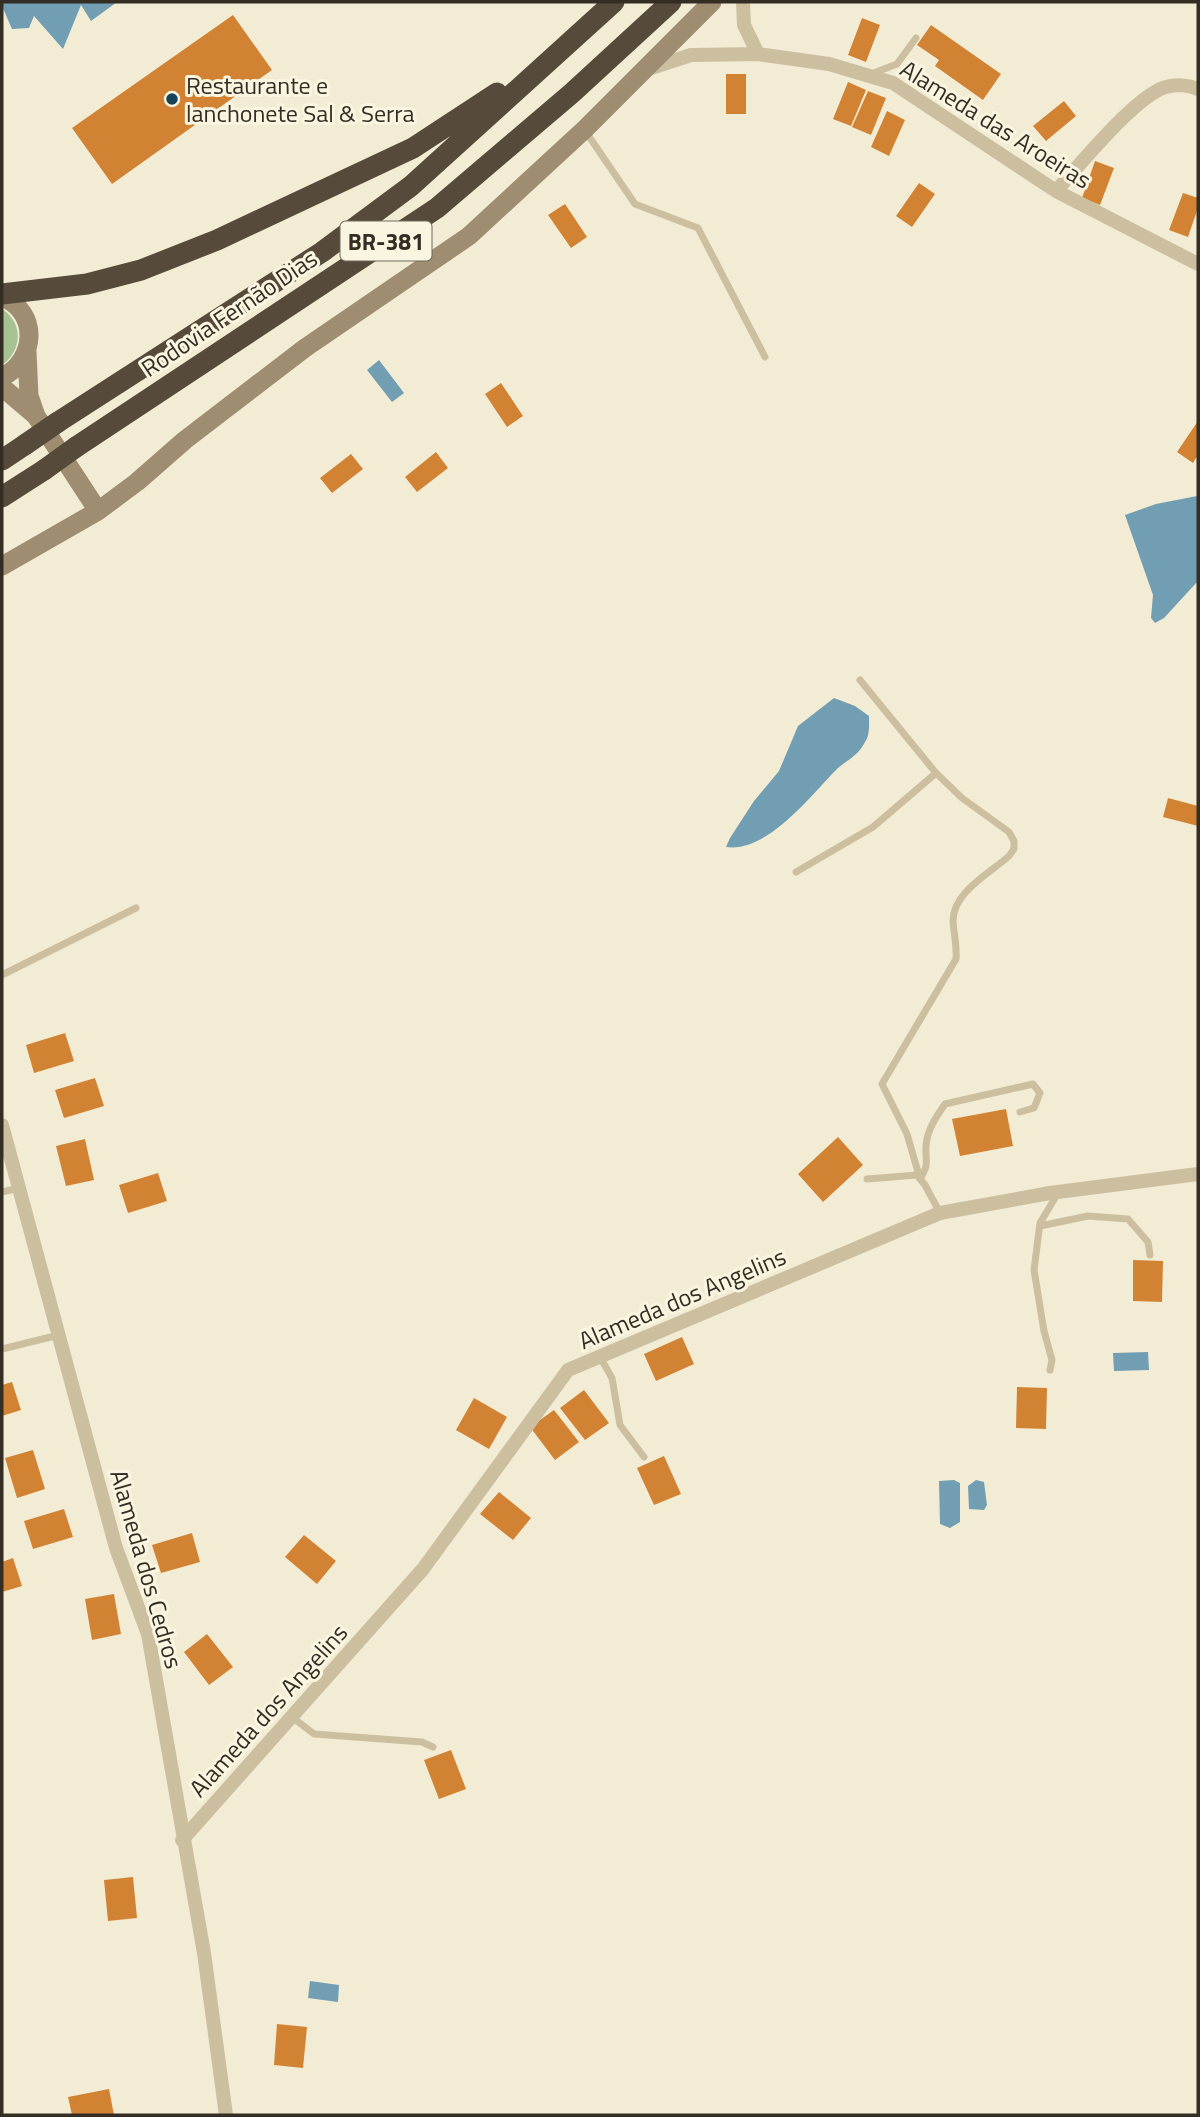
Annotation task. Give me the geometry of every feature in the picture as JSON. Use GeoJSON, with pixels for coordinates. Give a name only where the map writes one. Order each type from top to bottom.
{"type":"FeatureCollection","features":[{"type":"Feature","properties":{"kind":"highway","name":"Rodovia Fernão Dias"},"geometry":{"type":"LineString","coordinates":[[2,460],[322,252],[411,186],[614,2]]}},
{"type":"Feature","properties":{"kind":"highway","name":"Rodovia Fernão Dias"},"geometry":{"type":"LineString","coordinates":[[2,497],[437,208],[572,93],[671,2]]}},
{"type":"Feature","properties":{"kind":"highway"},"geometry":{"type":"LineString","coordinates":[[2,296],[87,284],[141,270],[217,240],[413,148],[549,59]]}},
{"type":"Feature","properties":{"kind":"main road","name":"BR-381"},"geometry":{"type":"LineString","coordinates":[[2,566],[98,511],[305,348],[469,236],[585,129],[712,2]]}},
{"type":"Feature","properties":{"kind":"main road"},"geometry":{"type":"LineString","coordinates":[[2,296],[18,307],[29,328],[29,396],[36,416],[98,511]]}},
{"type":"Feature","properties":{"kind":"main road"},"geometry":{"type":"LineString","coordinates":[[2,377],[14,370],[27,352]]}},
{"type":"Feature","properties":{"kind":"main road"},"geometry":{"type":"LineString","coordinates":[[2,387],[36,416]]}},
{"type":"Feature","properties":{"kind":"street"},"geometry":{"type":"LineString","coordinates":[[743,2],[744,25],[758,54]]}},
{"type":"Feature","properties":{"kind":"street","name":"Alameda das Aroeiras"},"geometry":{"type":"LineString","coordinates":[[640,72],[691,55],[758,54],[829,64],[893,83],[1056,191],[1198,264]]}},
{"type":"Feature","properties":{"kind":"street"},"geometry":{"type":"LineString","coordinates":[[1056,191],[1137,103],[1166,87],[1189,85],[1198,89]]}},
{"type":"Feature","properties":{"kind":"street","name":"Alameda dos Cedros"},"geometry":{"type":"LineString","coordinates":[[2,1125],[116,1548],[148,1633],[182,1840],[204,1953],[226,2115]]}},
{"type":"Feature","properties":{"kind":"street","name":"Alameda dos Angelins"},"geometry":{"type":"LineString","coordinates":[[182,1840],[424,1570],[568,1370],[940,1213],[1058,1192],[1198,1174]]}},
{"type":"Feature","properties":{"kind":"lane"},"geometry":{"type":"LineString","coordinates":[[867,75],[897,64],[916,38]]}},
{"type":"Feature","properties":{"kind":"lane"},"geometry":{"type":"LineString","coordinates":[[585,129],[635,204],[698,228],[765,357]]}},
{"type":"Feature","properties":{"kind":"lane"},"geometry":{"type":"LineString","coordinates":[[860,680],[936,773],[962,798],[1009,832],[1014,841],[1014,849],[1009,856],[960,898],[953,920],[956,960],[882,1084],[907,1134],[920,1179],[940,1213]]}},
{"type":"Feature","properties":{"kind":"lane"},"geometry":{"type":"LineString","coordinates":[[796,872],[873,827],[936,773]]}},
{"type":"Feature","properties":{"kind":"lane"},"geometry":{"type":"LineString","coordinates":[[2,975],[136,908]]}},
{"type":"Feature","properties":{"kind":"lane"},"geometry":{"type":"LineString","coordinates":[[920,1179],[928,1165],[926,1145],[932,1122],[945,1104],[1032,1084],[1040,1093],[1034,1108],[1020,1112]]}},
{"type":"Feature","properties":{"kind":"lane"},"geometry":{"type":"LineString","coordinates":[[867,1179],[917,1175],[920,1179]]}},
{"type":"Feature","properties":{"kind":"lane"},"geometry":{"type":"LineString","coordinates":[[2,1192],[19,1188]]}},
{"type":"Feature","properties":{"kind":"lane"},"geometry":{"type":"LineString","coordinates":[[1050,1370],[1052,1360],[1044,1331],[1034,1270],[1040,1226],[1058,1192]]}},
{"type":"Feature","properties":{"kind":"lane"},"geometry":{"type":"LineString","coordinates":[[1040,1226],[1088,1216],[1128,1219],[1149,1242],[1150,1255]]}},
{"type":"Feature","properties":{"kind":"lane"},"geometry":{"type":"LineString","coordinates":[[2,1349],[59,1335]]}},
{"type":"Feature","properties":{"kind":"lane"},"geometry":{"type":"LineString","coordinates":[[600,1356],[612,1378],[620,1426],[644,1457]]}},
{"type":"Feature","properties":{"kind":"lane"},"geometry":{"type":"LineString","coordinates":[[292,1717],[314,1734],[422,1742],[433,1747]]}},
{"type":"Feature","properties":{"kind":"green space"},"geometry":{"type":"Polygon","coordinates":[[[2,309],[14,322],[18,337],[14,352],[2,365],[2,309]]]}},
{"type":"Feature","properties":{"kind":"water"},"geometry":{"type":"Polygon","coordinates":[[[3,2],[117,2],[91,21],[81,5],[63,49],[34,16],[29,28],[12,29],[2,6],[3,2]]]}},
{"type":"Feature","properties":{"kind":"water"},"geometry":{"type":"Polygon","coordinates":[[[379,360],[404,393],[392,402],[367,370],[379,360]]]}},
{"type":"Feature","properties":{"kind":"water"},"geometry":{"type":"Polygon","coordinates":[[[1197,496],[1198,581],[1164,618],[1155,623],[1151,618],[1153,595],[1125,515],[1156,504],[1197,496]]]}},
{"type":"Feature","properties":{"kind":"water"},"geometry":{"type":"Polygon","coordinates":[[[834,698],[855,706],[869,716],[868,736],[862,747],[786,822],[756,841],[741,847],[726,847],[754,801],[779,771],[798,726],[834,698]]]}},
{"type":"Feature","properties":{"kind":"water"},"geometry":{"type":"Polygon","coordinates":[[[1148,1352],[1149,1370],[1114,1371],[1113,1353],[1148,1352]]]}},
{"type":"Feature","properties":{"kind":"water"},"geometry":{"type":"Polygon","coordinates":[[[954,1480],[960,1483],[960,1522],[950,1528],[940,1524],[939,1481],[954,1480]]]}},
{"type":"Feature","properties":{"kind":"water"},"geometry":{"type":"Polygon","coordinates":[[[976,1480],[984,1482],[987,1505],[984,1510],[969,1509],[968,1486],[976,1480]]]}},
{"type":"Feature","properties":{"kind":"water"},"geometry":{"type":"Polygon","coordinates":[[[310,1981],[339,1985],[338,2002],[308,1998],[310,1981]]]}},
{"type":"Feature","properties":{"kind":"building","name":"Restaurante e lanchonete Sal & Serra"},"geometry":{"type":"Polygon","coordinates":[[[233,15],[272,70],[112,184],[72,128],[233,15]]]}},
{"type":"Feature","properties":{"kind":"building"},"geometry":{"type":"Polygon","coordinates":[[[862,18],[880,25],[866,62],[848,55],[862,18]]]}},
{"type":"Feature","properties":{"kind":"building"},"geometry":{"type":"Polygon","coordinates":[[[931,25],[1001,74],[983,100],[935,66],[939,60],[917,45],[931,25]]]}},
{"type":"Feature","properties":{"kind":"building"},"geometry":{"type":"Polygon","coordinates":[[[726,74],[746,74],[746,114],[726,114],[726,74]]]}},
{"type":"Feature","properties":{"kind":"building"},"geometry":{"type":"Polygon","coordinates":[[[848,82],[866,90],[851,126],[833,119],[848,82]]]}},
{"type":"Feature","properties":{"kind":"building"},"geometry":{"type":"Polygon","coordinates":[[[868,91],[886,98],[871,135],[852,127],[868,91]]]}},
{"type":"Feature","properties":{"kind":"building"},"geometry":{"type":"Polygon","coordinates":[[[1064,101],[1076,116],[1046,141],[1033,126],[1064,101]]]}},
{"type":"Feature","properties":{"kind":"building"},"geometry":{"type":"Polygon","coordinates":[[[887,111],[905,120],[889,156],[871,147],[887,111]]]}},
{"type":"Feature","properties":{"kind":"building"},"geometry":{"type":"Polygon","coordinates":[[[1095,161],[1114,168],[1100,205],[1082,198],[1095,161]]]}},
{"type":"Feature","properties":{"kind":"building"},"geometry":{"type":"Polygon","coordinates":[[[919,183],[935,194],[912,227],[896,216],[919,183]]]}},
{"type":"Feature","properties":{"kind":"building"},"geometry":{"type":"Polygon","coordinates":[[[1183,193],[1198,198],[1198,208],[1188,237],[1169,230],[1183,193]]]}},
{"type":"Feature","properties":{"kind":"building"},"geometry":{"type":"Polygon","coordinates":[[[565,204],[587,237],[571,248],[548,215],[565,204]]]}},
{"type":"Feature","properties":{"kind":"building"},"geometry":{"type":"Polygon","coordinates":[[[501,383],[523,416],[507,427],[485,394],[501,383]]]}},
{"type":"Feature","properties":{"kind":"building"},"geometry":{"type":"Polygon","coordinates":[[[1198,421],[1198,455],[1193,463],[1177,452],[1198,421]]]}},
{"type":"Feature","properties":{"kind":"building"},"geometry":{"type":"Polygon","coordinates":[[[436,452],[448,468],[417,492],[405,477],[436,452]]]}},
{"type":"Feature","properties":{"kind":"building"},"geometry":{"type":"Polygon","coordinates":[[[351,454],[363,469],[332,493],[320,478],[351,454]]]}},
{"type":"Feature","properties":{"kind":"building"},"geometry":{"type":"Polygon","coordinates":[[[1168,798],[1198,806],[1198,826],[1163,817],[1168,798]]]}},
{"type":"Feature","properties":{"kind":"building"},"geometry":{"type":"Polygon","coordinates":[[[65,1033],[74,1061],[34,1073],[26,1045],[65,1033]]]}},
{"type":"Feature","properties":{"kind":"building"},"geometry":{"type":"Polygon","coordinates":[[[95,1078],[104,1106],[64,1118],[55,1090],[95,1078]]]}},
{"type":"Feature","properties":{"kind":"building"},"geometry":{"type":"Polygon","coordinates":[[[1006,1109],[1013,1146],[960,1156],[952,1119],[1006,1109]]]}},
{"type":"Feature","properties":{"kind":"building"},"geometry":{"type":"Polygon","coordinates":[[[838,1137],[863,1165],[823,1202],[798,1174],[838,1137]]]}},
{"type":"Feature","properties":{"kind":"building"},"geometry":{"type":"Polygon","coordinates":[[[85,1139],[94,1180],[66,1186],[56,1146],[85,1139]]]}},
{"type":"Feature","properties":{"kind":"building"},"geometry":{"type":"Polygon","coordinates":[[[158,1173],[167,1201],[128,1213],[119,1185],[158,1173]]]}},
{"type":"Feature","properties":{"kind":"building"},"geometry":{"type":"Polygon","coordinates":[[[1133,1260],[1163,1261],[1162,1302],[1133,1301],[1133,1260]]]}},
{"type":"Feature","properties":{"kind":"building"},"geometry":{"type":"Polygon","coordinates":[[[682,1337],[694,1364],[656,1381],[644,1354],[682,1337]]]}},
{"type":"Feature","properties":{"kind":"building"},"geometry":{"type":"Polygon","coordinates":[[[12,1382],[21,1410],[2,1416],[2,1385],[12,1382]]]}},
{"type":"Feature","properties":{"kind":"building"},"geometry":{"type":"Polygon","coordinates":[[[1017,1387],[1047,1388],[1046,1429],[1016,1428],[1017,1387]]]}},
{"type":"Feature","properties":{"kind":"building"},"geometry":{"type":"Polygon","coordinates":[[[584,1390],[609,1423],[585,1440],[560,1408],[584,1390]]]}},
{"type":"Feature","properties":{"kind":"building"},"geometry":{"type":"Polygon","coordinates":[[[474,1398],[507,1417],[489,1449],[456,1430],[474,1398]]]}},
{"type":"Feature","properties":{"kind":"building"},"geometry":{"type":"Polygon","coordinates":[[[554,1410],[579,1442],[555,1460],[530,1427],[554,1410]]]}},
{"type":"Feature","properties":{"kind":"building"},"geometry":{"type":"Polygon","coordinates":[[[33,1450],[45,1489],[17,1498],[5,1458],[33,1450]]]}},
{"type":"Feature","properties":{"kind":"building"},"geometry":{"type":"Polygon","coordinates":[[[664,1456],[681,1494],[654,1505],[637,1468],[664,1456]]]}},
{"type":"Feature","properties":{"kind":"building"},"geometry":{"type":"Polygon","coordinates":[[[499,1492],[531,1518],[513,1540],[480,1514],[499,1492]]]}},
{"type":"Feature","properties":{"kind":"building"},"geometry":{"type":"Polygon","coordinates":[[[64,1509],[73,1537],[33,1549],[24,1521],[64,1509]]]}},
{"type":"Feature","properties":{"kind":"building"},"geometry":{"type":"Polygon","coordinates":[[[192,1533],[200,1562],[161,1573],[152,1545],[192,1533]]]}},
{"type":"Feature","properties":{"kind":"building"},"geometry":{"type":"Polygon","coordinates":[[[304,1535],[336,1561],[317,1584],[285,1557],[304,1535]]]}},
{"type":"Feature","properties":{"kind":"building"},"geometry":{"type":"Polygon","coordinates":[[[13,1558],[22,1586],[2,1592],[2,1562],[13,1558]]]}},
{"type":"Feature","properties":{"kind":"building"},"geometry":{"type":"Polygon","coordinates":[[[114,1594],[121,1634],[92,1640],[85,1599],[114,1594]]]}},
{"type":"Feature","properties":{"kind":"building"},"geometry":{"type":"Polygon","coordinates":[[[207,1634],[233,1667],[209,1685],[184,1652],[207,1634]]]}},
{"type":"Feature","properties":{"kind":"building"},"geometry":{"type":"Polygon","coordinates":[[[451,1750],[466,1789],[439,1799],[424,1760],[451,1750]]]}},
{"type":"Feature","properties":{"kind":"building"},"geometry":{"type":"Polygon","coordinates":[[[133,1877],[137,1918],[108,1921],[104,1880],[133,1877]]]}},
{"type":"Feature","properties":{"kind":"building"},"geometry":{"type":"Polygon","coordinates":[[[277,2024],[307,2027],[303,2068],[274,2065],[277,2024]]]}},
{"type":"Feature","properties":{"kind":"building"},"geometry":{"type":"Polygon","coordinates":[[[109,2089],[114,2115],[72,2115],[68,2097],[109,2089]]]}},
{"type":"Feature","properties":{"kind":"place","name":"Restaurante e lanchonete Sal & Serra"},"geometry":{"type":"Point","coordinates":[172,99]}}]}
